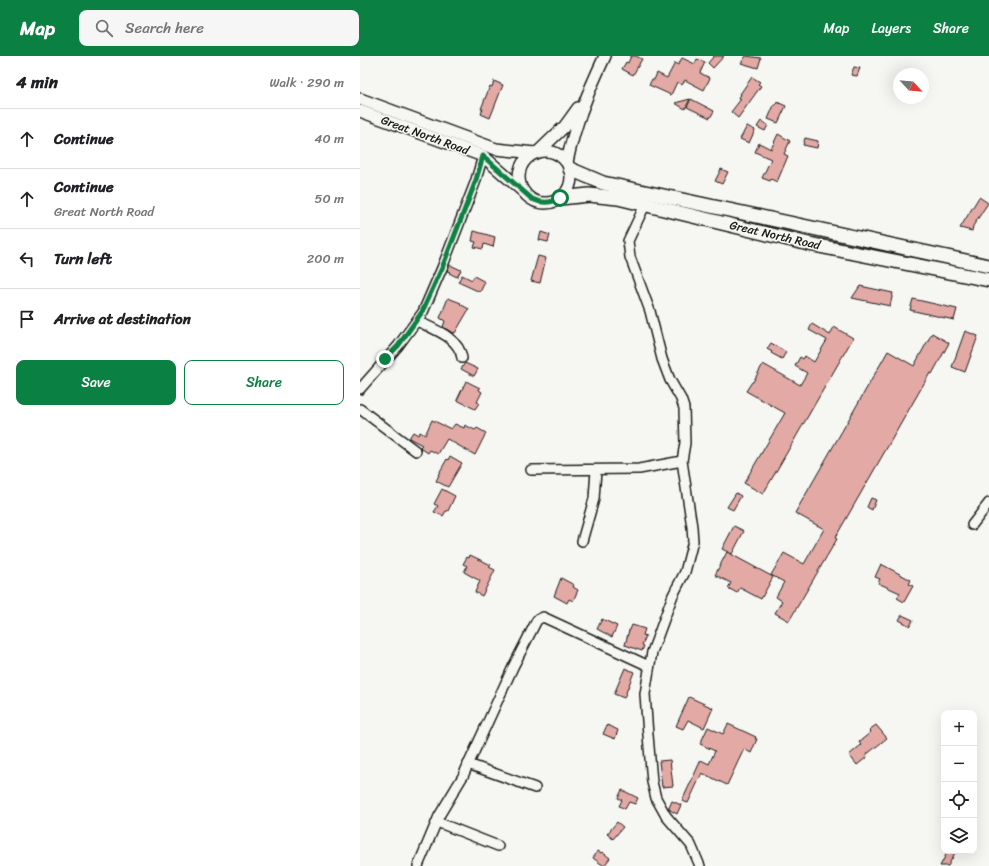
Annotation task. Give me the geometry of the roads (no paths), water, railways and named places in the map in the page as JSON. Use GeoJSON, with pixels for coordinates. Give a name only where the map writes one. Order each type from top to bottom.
{"type":"FeatureCollection","features":[{"type":"Feature","properties":{"kind":"highway","name":"Great North Road"},"geometry":{"type":"LineString","coordinates":[[568,165],[603,183],[989,266]]}},
{"type":"Feature","properties":{"kind":"highway","name":"Great North Road"},"geometry":{"type":"LineString","coordinates":[[560,198],[589,195],[618,198],[809,244],[989,280]]}},
{"type":"Feature","properties":{"kind":"main road"},"geometry":{"type":"LineString","coordinates":[[586,96],[565,126],[524,162],[520,170],[520,183],[524,192],[532,199],[542,202],[552,202],[560,198],[570,185],[571,177],[568,165],[572,135],[586,96],[605,56]]}},
{"type":"Feature","properties":{"kind":"main road","name":"Great North Road"},"geometry":{"type":"LineString","coordinates":[[360,99],[496,149],[537,152]]}},
{"type":"Feature","properties":{"kind":"main road","name":"Great North Road"},"geometry":{"type":"LineString","coordinates":[[360,111],[483,156],[524,192]]}},
{"type":"Feature","properties":{"kind":"main road"},"geometry":{"type":"LineString","coordinates":[[537,152],[547,151],[556,153],[568,165]]}},
{"type":"Feature","properties":{"kind":"street"},"geometry":{"type":"LineString","coordinates":[[360,389],[398,346],[417,321],[442,268],[475,183],[483,156]]}},
{"type":"Feature","properties":{"kind":"street"},"geometry":{"type":"LineString","coordinates":[[645,205],[628,240],[630,258],[650,311],[662,359],[670,380],[681,399],[684,408],[685,443],[682,461],[693,541],[685,572],[673,595],[652,652],[645,694],[652,782],[656,798],[666,816],[691,844],[696,863]]}},
{"type":"Feature","properties":{"kind":"street"},"geometry":{"type":"LineString","coordinates":[[417,321],[446,336],[454,342],[461,350],[462,358]]}},
{"type":"Feature","properties":{"kind":"street"},"geometry":{"type":"LineString","coordinates":[[360,409],[416,450]]}},
{"type":"Feature","properties":{"kind":"street"},"geometry":{"type":"LineString","coordinates":[[531,470],[639,469],[682,461]]}},
{"type":"Feature","properties":{"kind":"street"},"geometry":{"type":"LineString","coordinates":[[582,542],[594,500],[596,470]]}},
{"type":"Feature","properties":{"kind":"street"},"geometry":{"type":"LineString","coordinates":[[972,525],[989,504]]}},
{"type":"Feature","properties":{"kind":"street"},"geometry":{"type":"LineString","coordinates":[[418,866],[437,822],[468,764],[513,667],[537,620],[540,617],[543,617],[649,666]]}},
{"type":"Feature","properties":{"kind":"street"},"geometry":{"type":"LineString","coordinates":[[468,764],[536,788]]}},
{"type":"Feature","properties":{"kind":"street"},"geometry":{"type":"LineString","coordinates":[[437,822],[498,846]]}}]}
